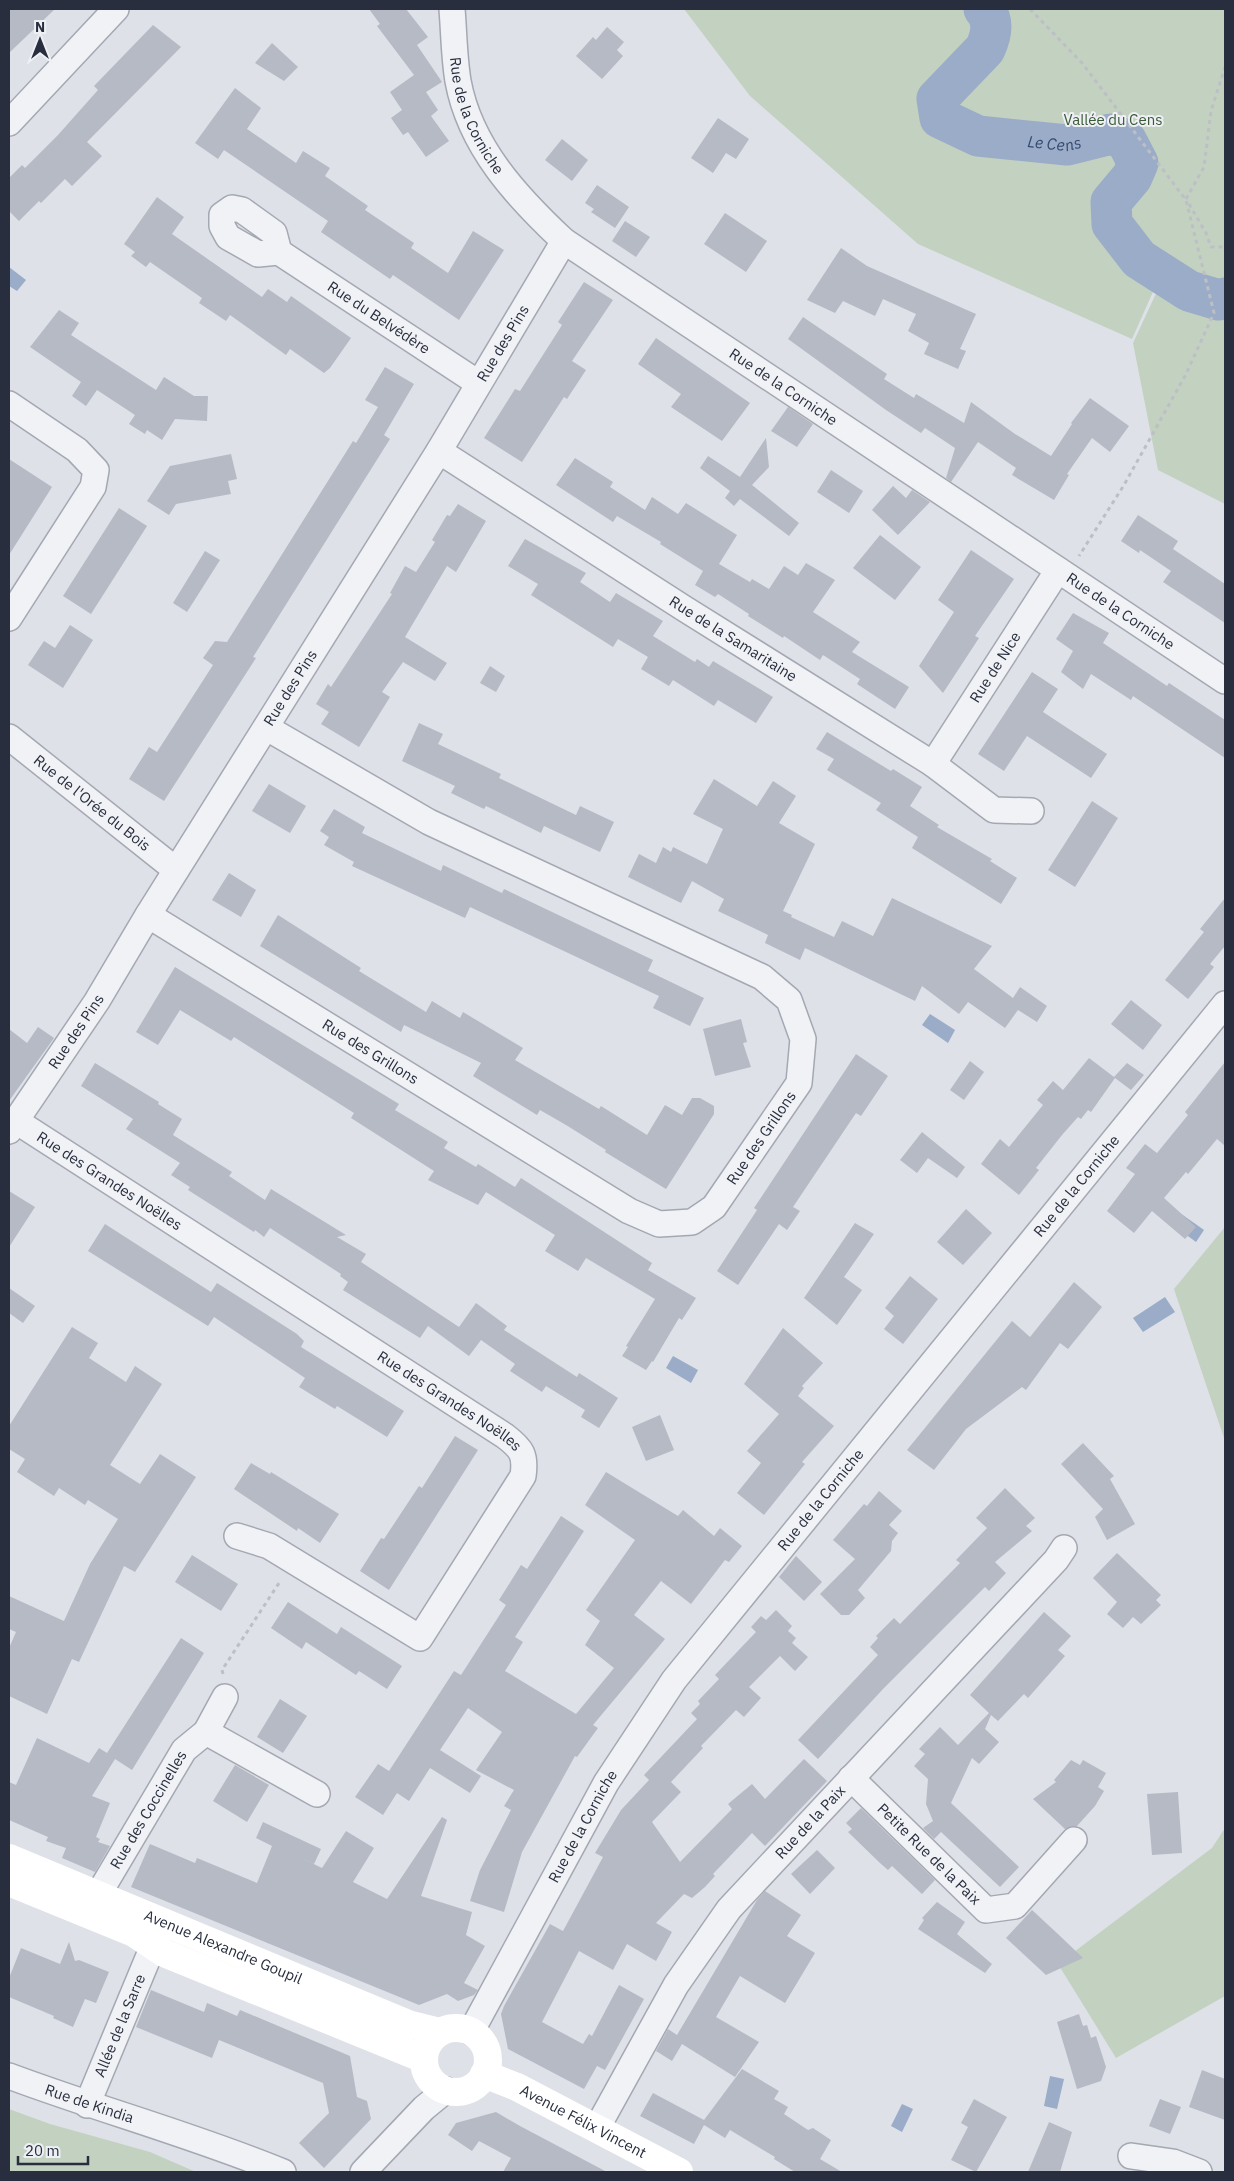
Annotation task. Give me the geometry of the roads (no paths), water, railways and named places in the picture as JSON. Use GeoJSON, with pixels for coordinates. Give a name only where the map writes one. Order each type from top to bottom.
{"type":"FeatureCollection","features":[{"type":"Feature","properties":{"kind":"street"},"geometry":{"type":"LineString","coordinates":[[9,123],[116,9]]}},
{"type":"Feature","properties":{"kind":"street","name":"Rue de la Corniche"},"geometry":{"type":"LineString","coordinates":[[452,9],[458,82],[472,127],[496,168],[525,205],[564,241],[1225,681]]}},
{"type":"Feature","properties":{"kind":"street","name":"Rue des Pins"},"geometry":{"type":"LineString","coordinates":[[12,1126],[97,1001],[148,915],[439,451],[564,241]]}},
{"type":"Feature","properties":{"kind":"street","name":"Rue du Belvédère"},"geometry":{"type":"LineString","coordinates":[[279,252],[478,383]]}},
{"type":"Feature","properties":{"kind":"street"},"geometry":{"type":"LineString","coordinates":[[9,404],[77,450],[96,470],[93,487],[9,618]]}},
{"type":"Feature","properties":{"kind":"street","name":"Rue de la Samaritaine"},"geometry":{"type":"LineString","coordinates":[[439,451],[685,609],[933,764],[994,810],[1031,811]]}},
{"type":"Feature","properties":{"kind":"street","name":"Rue de Nice"},"geometry":{"type":"LineString","coordinates":[[933,764],[1058,570]]}},
{"type":"Feature","properties":{"kind":"street","name":"Rue des Grillons"},"geometry":{"type":"LineString","coordinates":[[148,915],[621,1206],[659,1224],[692,1222],[714,1207],[799,1082],[803,1039],[789,1000],[762,977],[429,822],[267,728]]}},
{"type":"Feature","properties":{"kind":"street","name":"Rue de l'Orée du Bois"},"geometry":{"type":"LineString","coordinates":[[9,737],[176,870]]}},
{"type":"Feature","properties":{"kind":"street","name":"Rue de la Corniche"},"geometry":{"type":"LineString","coordinates":[[471,2032],[606,1783],[674,1680],[1225,1004]]}},
{"type":"Feature","properties":{"kind":"street","name":"Rue des Grandes Noëlles"},"geometry":{"type":"LineString","coordinates":[[12,1126],[506,1436],[518,1446],[526,1460],[523,1476],[420,1638],[269,1546],[237,1536]]}},
{"type":"Feature","properties":{"kind":"street","name":"Rue de la Paix"},"geometry":{"type":"LineString","coordinates":[[597,2128],[676,1985],[729,1909],[1056,1560],[1064,1548]]}},
{"type":"Feature","properties":{"kind":"street","name":"Rue des Coccinelles"},"geometry":{"type":"LineString","coordinates":[[98,1895],[184,1750],[206,1732],[225,1697]]}},
{"type":"Feature","properties":{"kind":"street"},"geometry":{"type":"LineString","coordinates":[[206,1732],[317,1794]]}},
{"type":"Feature","properties":{"kind":"street","name":"Petite Rue de la Paix"},"geometry":{"type":"LineString","coordinates":[[851,1778],[986,1910],[1015,1906],[1074,1840]]}},
{"type":"Feature","properties":{"kind":"street","name":"Avenue Alexandre Goupil"},"geometry":{"type":"LineString","coordinates":[[9,1858],[408,2024],[440,2032]]}},
{"type":"Feature","properties":{"kind":"street","name":"Avenue Alexandre Goupil"},"geometry":{"type":"LineString","coordinates":[[9,1882],[134,1933],[164,1953],[424,2059]]}},
{"type":"Feature","properties":{"kind":"street","name":"Allée de la Sarre"},"geometry":{"type":"LineString","coordinates":[[87,2105],[153,1946]]}},
{"type":"Feature","properties":{"kind":"street"},"geometry":{"type":"LineString","coordinates":[[450,2029],[461,2029],[471,2032],[484,2046],[487,2064],[484,2074],[472,2087],[464,2091],[446,2090],[429,2078],[424,2059],[426,2048],[440,2032],[450,2029]]}},
{"type":"Feature","properties":{"kind":"street","name":"Avenue Félix Vincent"},"geometry":{"type":"LineString","coordinates":[[484,2074],[517,2086],[679,2172]]}},
{"type":"Feature","properties":{"kind":"street","name":"Rue de Kindia"},"geometry":{"type":"LineString","coordinates":[[9,2076],[87,2105],[219,2146],[283,2172]]}},
{"type":"Feature","properties":{"kind":"street"},"geometry":{"type":"LineString","coordinates":[[363,2172],[424,2108],[446,2090]]}},
{"type":"Feature","properties":{"kind":"street"},"geometry":{"type":"LineString","coordinates":[[1132,2156],[1173,2162],[1199,2172]]}},
{"type":"Feature","properties":{"kind":"water"},"geometry":{"type":"Polygon","coordinates":[[[9,267],[26,280],[17,291],[9,286],[9,267]]]}},
{"type":"Feature","properties":{"kind":"water"},"geometry":{"type":"Polygon","coordinates":[[[930,1014],[955,1030],[948,1043],[922,1025],[930,1014]]]}},
{"type":"Feature","properties":{"kind":"water"},"geometry":{"type":"Polygon","coordinates":[[[1177,1211],[1204,1230],[1196,1242],[1169,1222],[1177,1211]]]}},
{"type":"Feature","properties":{"kind":"water"},"geometry":{"type":"Polygon","coordinates":[[[1165,1297],[1175,1312],[1143,1332],[1133,1318],[1165,1297]]]}},
{"type":"Feature","properties":{"kind":"water"},"geometry":{"type":"Polygon","coordinates":[[[673,1356],[698,1370],[691,1383],[666,1368],[673,1356]]]}},
{"type":"Feature","properties":{"kind":"water"},"geometry":{"type":"Polygon","coordinates":[[[1050,2076],[1064,2079],[1057,2109],[1044,2106],[1050,2076]]]}},
{"type":"Feature","properties":{"kind":"water"},"geometry":{"type":"Polygon","coordinates":[[[902,2104],[913,2109],[902,2132],[891,2126],[902,2104]]]}},
{"type":"Feature","properties":{"kind":"waterway","name":"Le Cens"},"geometry":{"type":"LineString","coordinates":[[984,9],[990,18],[991,24],[985,49],[937,99],[940,118],[978,136],[1067,145],[1111,134],[1126,140],[1138,163],[1132,177],[1111,202],[1112,224],[1139,259],[1189,291],[1219,300],[1225,298]]}},
{"type":"Feature","properties":{"kind":"park label","name":"Vallée du Cens"},"geometry":{"type":"Point","coordinates":[1113,120]}}]}
